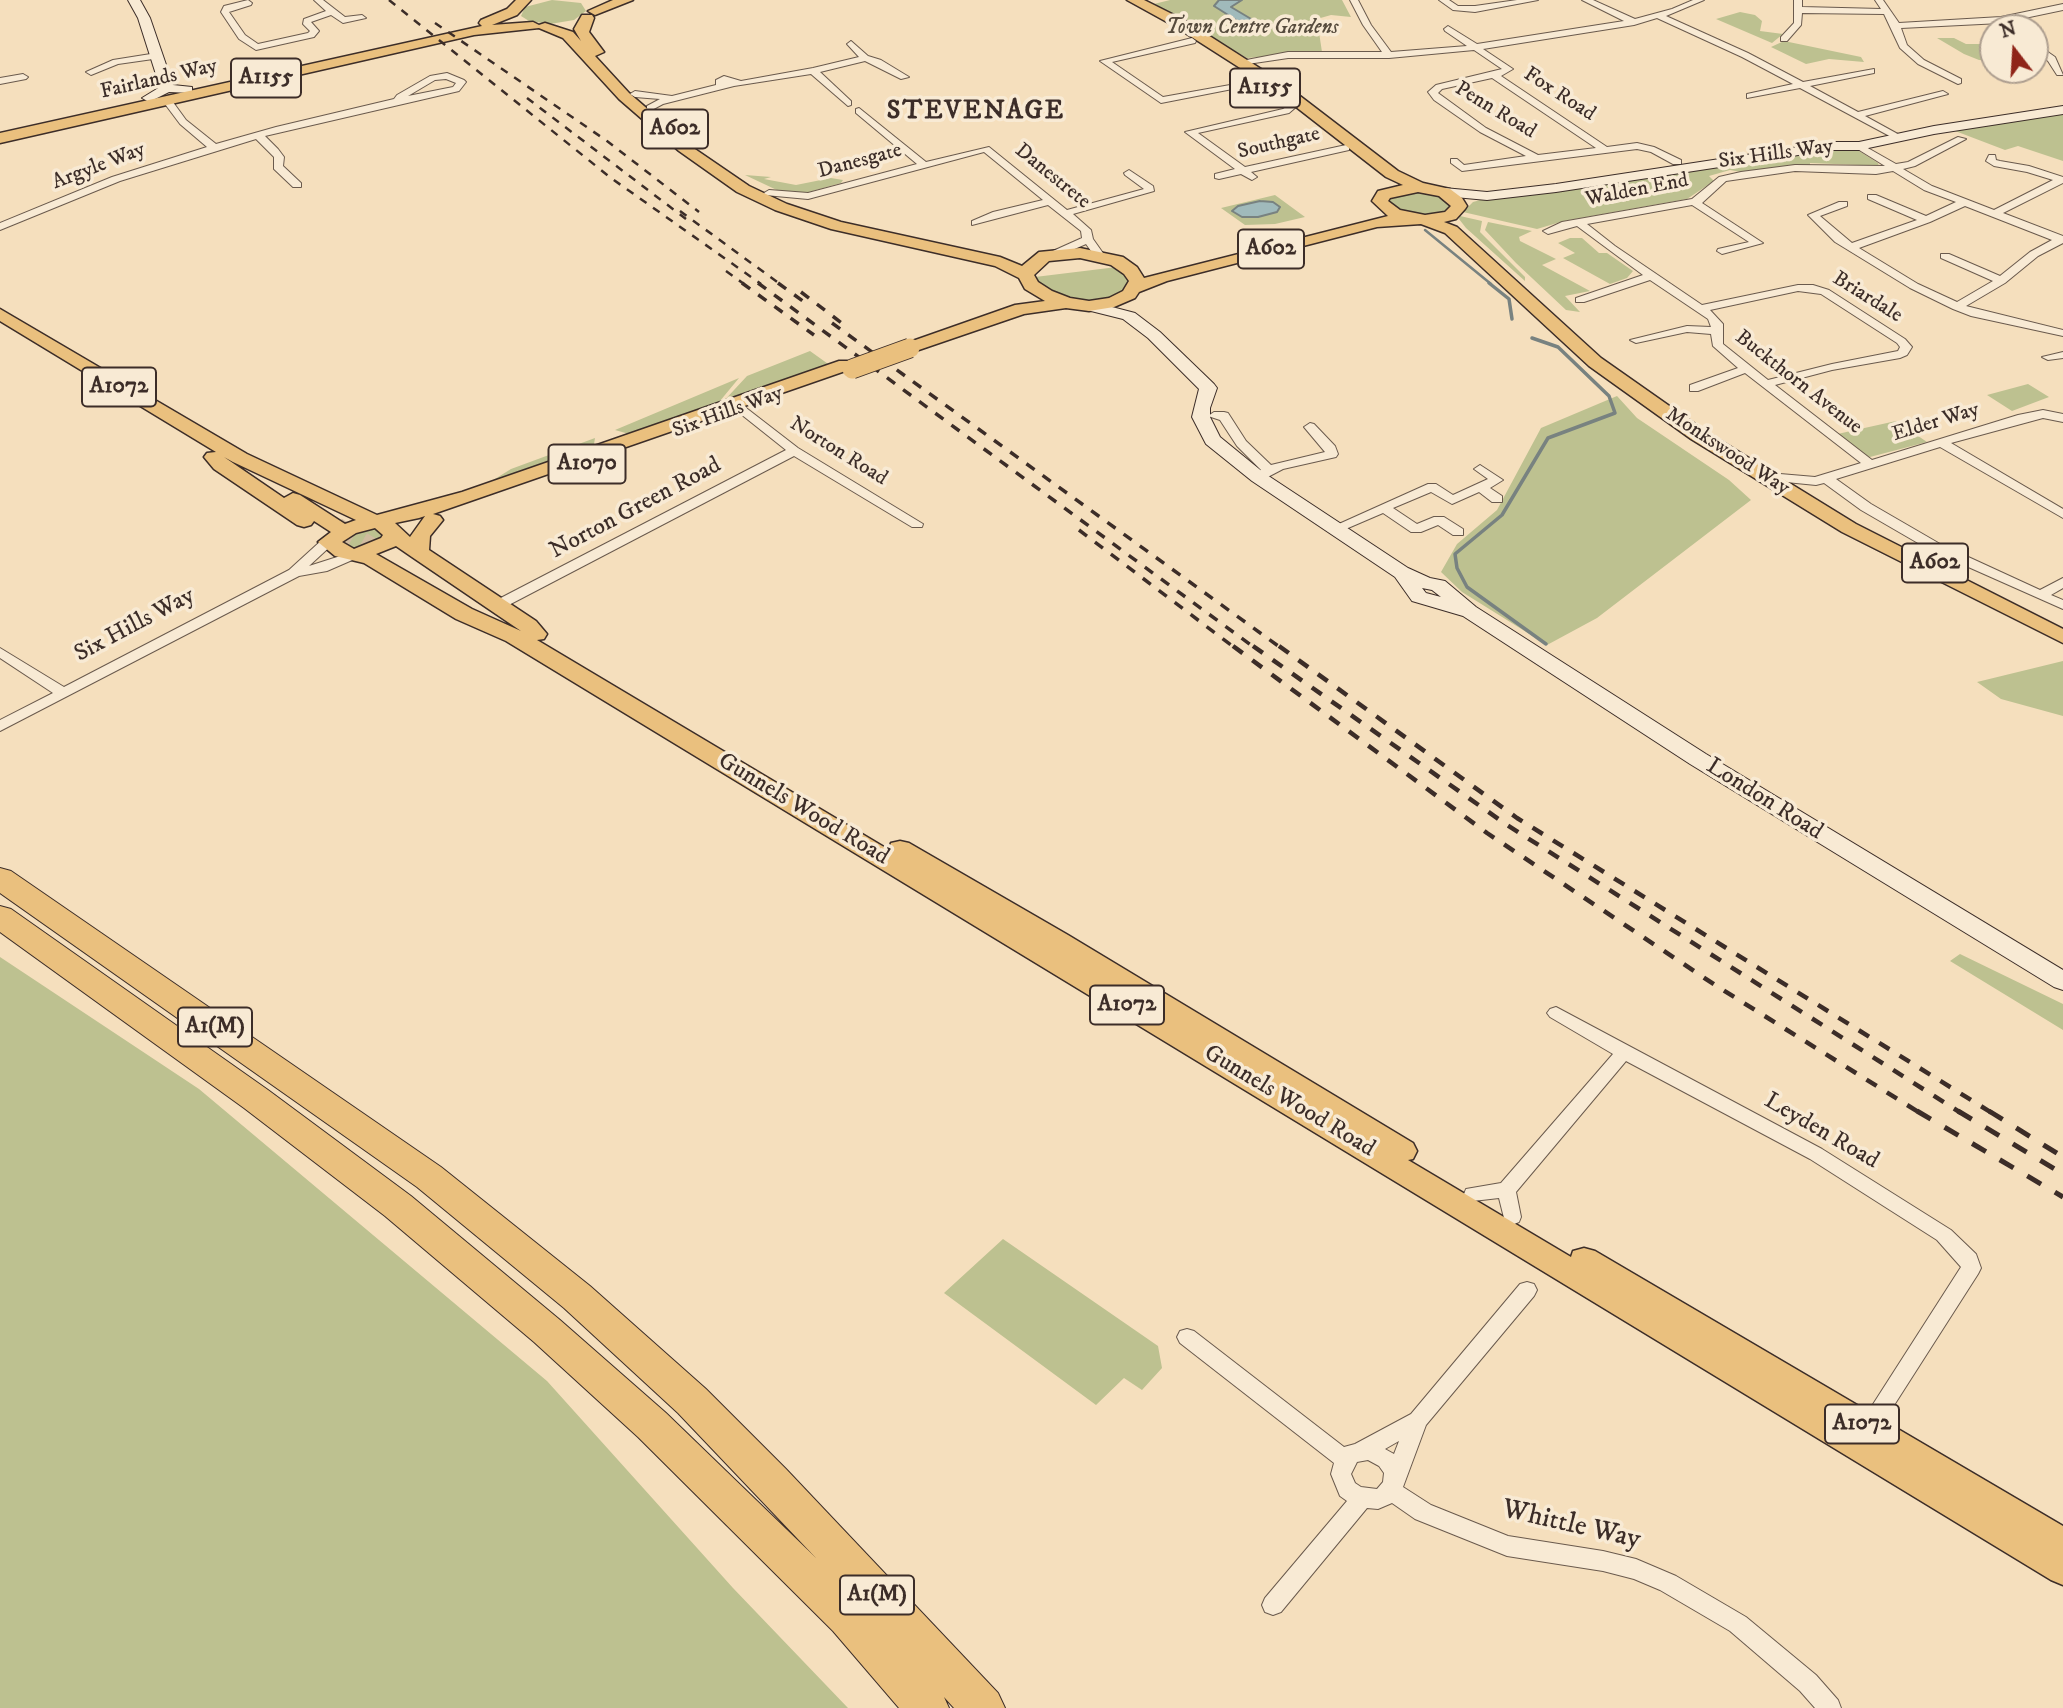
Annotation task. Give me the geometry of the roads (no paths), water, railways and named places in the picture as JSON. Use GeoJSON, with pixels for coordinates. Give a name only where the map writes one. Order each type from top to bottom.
{"type":"FeatureCollection","features":[{"type":"Feature","properties":{"kind":"highway","name":"A1(M)"},"geometry":{"type":"LineString","coordinates":[[0,878],[429,1177],[577,1297],[692,1401],[772,1482],[983,1708]]}},
{"type":"Feature","properties":{"kind":"highway","name":"A1(M)"},"geometry":{"type":"LineString","coordinates":[[0,917],[256,1099],[387,1198],[547,1331],[652,1425],[848,1617],[927,1708]]}},
{"type":"Feature","properties":{"kind":"main road","name":"Fairlands Way"},"geometry":{"type":"LineString","coordinates":[[0,132],[487,23],[537,0]]}},
{"type":"Feature","properties":{"kind":"main road"},"geometry":{"type":"LineString","coordinates":[[589,10],[626,0]]}},
{"type":"Feature","properties":{"kind":"main road","name":"A1155"},"geometry":{"type":"LineString","coordinates":[[1124,0],[1258,83],[1384,177],[1387,183],[1383,199]]}},
{"type":"Feature","properties":{"kind":"main road","name":"A1155"},"geometry":{"type":"LineString","coordinates":[[1134,0],[1181,23],[1241,62],[1292,96],[1392,174],[1418,187]]}},
{"type":"Feature","properties":{"kind":"main road","name":"A602"},"geometry":{"type":"LineString","coordinates":[[519,6],[514,19],[568,35],[624,96],[674,140],[724,176],[769,202],[809,218],[991,259],[1029,280],[1046,295],[1067,303],[1089,306],[1114,302],[1161,277],[1364,225],[1417,219],[1456,210],[1456,201],[1444,192],[1418,187],[1383,199],[1372,212],[1358,217],[1182,261],[1151,264],[1051,255],[1002,254],[863,225],[806,203],[769,193],[709,154],[650,108],[582,33],[580,29],[589,10]]}},
{"type":"Feature","properties":{"kind":"main road","name":"Fairlands Way"},"geometry":{"type":"LineString","coordinates":[[0,138],[167,90],[474,31],[570,24],[589,10]]}},
{"type":"Feature","properties":{"kind":"main road","name":"Six Hills Way"},"geometry":{"type":"LineString","coordinates":[[1444,192],[1487,196]]}},
{"type":"Feature","properties":{"kind":"main road","name":"A602"},"geometry":{"type":"LineString","coordinates":[[1383,199],[1390,212],[1417,219]]}},
{"type":"Feature","properties":{"kind":"main road","name":"Monkswood Way"},"geometry":{"type":"LineString","coordinates":[[1456,210],[1461,227],[1541,300],[1636,381],[1709,432],[1780,478],[1817,485],[1924,558],[2063,628]]}},
{"type":"Feature","properties":{"kind":"main road","name":"Monkswood Way"},"geometry":{"type":"LineString","coordinates":[[1417,219],[1451,230],[1595,362],[1698,435],[1849,528],[2063,637]]}},
{"type":"Feature","properties":{"kind":"main road","name":"Six Hills Way"},"geometry":{"type":"LineString","coordinates":[[907,346],[1023,299],[1029,280],[1029,268],[1051,255]]}},
{"type":"Feature","properties":{"kind":"main road"},"geometry":{"type":"LineString","coordinates":[[1108,259],[1135,276],[1138,281],[1132,291]]}},
{"type":"Feature","properties":{"kind":"main road","name":"Six Hills Way"},"geometry":{"type":"LineString","coordinates":[[375,522],[419,512],[486,490],[1021,309],[1067,303]]}},
{"type":"Feature","properties":{"kind":"main road","name":"London Road"},"geometry":{"type":"LineString","coordinates":[[1089,306],[1129,316]]}},
{"type":"Feature","properties":{"kind":"main road","name":"Gunnels Wood Road"},"geometry":{"type":"LineString","coordinates":[[0,314],[246,465],[332,535],[342,552],[419,553],[512,624],[2063,1569]]}},
{"type":"Feature","properties":{"kind":"main road","name":"Gunnels Wood Road"},"geometry":{"type":"LineString","coordinates":[[0,328],[214,457],[246,465],[386,525],[387,553],[464,614],[512,624],[1070,948],[1473,1194],[2063,1544]]}},
{"type":"Feature","properties":{"kind":"main road","name":"Six Hills Way"},"geometry":{"type":"LineString","coordinates":[[387,553],[433,520],[848,367]]}},
{"type":"Feature","properties":{"kind":"main road","name":"London Road"},"geometry":{"type":"LineString","coordinates":[[1223,447],[1231,457],[1264,474],[1336,528]]}},
{"type":"Feature","properties":{"kind":"main road","name":"Gunnels Wood Road"},"geometry":{"type":"LineString","coordinates":[[214,457],[221,465],[293,513],[332,535]]}},
{"type":"Feature","properties":{"kind":"main road"},"geometry":{"type":"LineString","coordinates":[[419,553],[420,534],[433,520]]}},
{"type":"Feature","properties":{"kind":"main road"},"geometry":{"type":"LineString","coordinates":[[332,535],[375,522]]}},
{"type":"Feature","properties":{"kind":"main road"},"geometry":{"type":"LineString","coordinates":[[332,564],[387,553],[388,542],[359,554]]}},
{"type":"Feature","properties":{"kind":"street"},"geometry":{"type":"LineString","coordinates":[[134,0],[144,18],[167,90],[183,122],[214,147]]}},
{"type":"Feature","properties":{"kind":"street"},"geometry":{"type":"LineString","coordinates":[[260,0],[247,1],[227,8],[225,12],[242,37],[256,47],[312,36],[315,32],[307,24],[307,20],[333,11]]}},
{"type":"Feature","properties":{"kind":"street"},"geometry":{"type":"LineString","coordinates":[[318,0],[343,20],[362,18]]}},
{"type":"Feature","properties":{"kind":"street"},"geometry":{"type":"LineString","coordinates":[[1354,0],[1367,25],[1389,55]]}},
{"type":"Feature","properties":{"kind":"street"},"geometry":{"type":"LineString","coordinates":[[1443,0],[1457,8],[1475,9],[1534,0]]}},
{"type":"Feature","properties":{"kind":"street"},"geometry":{"type":"LineString","coordinates":[[1586,0],[1634,22]]}},
{"type":"Feature","properties":{"kind":"street"},"geometry":{"type":"LineString","coordinates":[[1241,62],[1288,55],[1389,55],[1475,47],[1634,22],[1659,16],[1699,0]]}},
{"type":"Feature","properties":{"kind":"street"},"geometry":{"type":"LineString","coordinates":[[1879,0],[1889,12],[1903,46],[1922,62],[1958,81]]}},
{"type":"Feature","properties":{"kind":"street"},"geometry":{"type":"LineString","coordinates":[[1784,38],[1798,23],[1799,5],[1889,12]]}},
{"type":"Feature","properties":{"kind":"street"},"geometry":{"type":"LineString","coordinates":[[2030,14],[2063,7]]}},
{"type":"Feature","properties":{"kind":"street"},"geometry":{"type":"LineString","coordinates":[[1659,16],[1730,47],[1896,135]]}},
{"type":"Feature","properties":{"kind":"street"},"geometry":{"type":"LineString","coordinates":[[1896,26],[1979,21]]}},
{"type":"Feature","properties":{"kind":"street"},"geometry":{"type":"LineString","coordinates":[[1448,29],[1475,47]]}},
{"type":"Feature","properties":{"kind":"street"},"geometry":{"type":"LineString","coordinates":[[1192,41],[1105,61],[1161,100],[1258,83]]}},
{"type":"Feature","properties":{"kind":"street"},"geometry":{"type":"LineString","coordinates":[[851,44],[865,58],[878,62],[904,78]]}},
{"type":"Feature","properties":{"kind":"street","name":"Penn Road"},"geometry":{"type":"LineString","coordinates":[[1475,47],[1508,69],[1442,86],[1435,89],[1433,94],[1461,117],[1536,158]]}},
{"type":"Feature","properties":{"kind":"street"},"geometry":{"type":"LineString","coordinates":[[91,72],[122,61],[157,57]]}},
{"type":"Feature","properties":{"kind":"street"},"geometry":{"type":"LineString","coordinates":[[2049,57],[2060,73]]}},
{"type":"Feature","properties":{"kind":"street"},"geometry":{"type":"LineString","coordinates":[[650,108],[680,96],[721,85],[719,82],[728,79],[735,79],[737,84],[813,71],[865,58]]}},
{"type":"Feature","properties":{"kind":"street"},"geometry":{"type":"LineString","coordinates":[[813,71],[848,103]]}},
{"type":"Feature","properties":{"kind":"street"},"geometry":{"type":"LineString","coordinates":[[1750,96],[1871,71]]}},
{"type":"Feature","properties":{"kind":"street","name":"Fox Road"},"geometry":{"type":"LineString","coordinates":[[1493,75],[1604,149]]}},
{"type":"Feature","properties":{"kind":"street","name":"Argyle Way"},"geometry":{"type":"LineString","coordinates":[[0,227],[127,176],[214,147],[456,89],[461,82],[447,76],[433,78],[400,97],[398,101]]}},
{"type":"Feature","properties":{"kind":"street"},"geometry":{"type":"LineString","coordinates":[[0,81],[23,77]]}},
{"type":"Feature","properties":{"kind":"street"},"geometry":{"type":"LineString","coordinates":[[149,98],[167,90],[187,90]]}},
{"type":"Feature","properties":{"kind":"street"},"geometry":{"type":"LineString","coordinates":[[635,94],[680,96]]}},
{"type":"Feature","properties":{"kind":"street"},"geometry":{"type":"LineString","coordinates":[[1856,115],[1943,94]]}},
{"type":"Feature","properties":{"kind":"street"},"geometry":{"type":"LineString","coordinates":[[1248,174],[1185,130],[1286,111],[1291,107]]}},
{"type":"Feature","properties":{"kind":"street","name":"Six Hills Way"},"geometry":{"type":"LineString","coordinates":[[1456,210],[1487,196],[1831,146],[1859,146],[1896,135],[2063,110]]}},
{"type":"Feature","properties":{"kind":"street","name":"Danesgate"},"geometry":{"type":"LineString","coordinates":[[859,111],[923,164]]}},
{"type":"Feature","properties":{"kind":"street"},"geometry":{"type":"LineString","coordinates":[[258,135],[279,157],[279,169],[297,186]]}},
{"type":"Feature","properties":{"kind":"street","name":"Walden End"},"geometry":{"type":"LineString","coordinates":[[1548,231],[1579,222],[1694,202],[1700,200],[1718,182],[1741,175],[1795,167],[1868,171],[1894,168],[1922,160],[1961,139]]}},
{"type":"Feature","properties":{"kind":"street"},"geometry":{"type":"LineString","coordinates":[[1859,146],[1928,188],[2062,239]]}},
{"type":"Feature","properties":{"kind":"street","name":"Penn Road"},"geometry":{"type":"LineString","coordinates":[[1454,161],[1462,168],[1604,149],[1647,147],[1677,162]]}},
{"type":"Feature","properties":{"kind":"street","name":"Southgate"},"geometry":{"type":"LineString","coordinates":[[1219,177],[1248,174],[1346,148]]}},
{"type":"Feature","properties":{"kind":"street","name":"Danesgate"},"geometry":{"type":"LineString","coordinates":[[806,203],[923,164],[986,149]]}},
{"type":"Feature","properties":{"kind":"street","name":"Danestrete"},"geometry":{"type":"LineString","coordinates":[[986,149],[1086,230],[1088,239],[1108,259]]}},
{"type":"Feature","properties":{"kind":"street"},"geometry":{"type":"LineString","coordinates":[[1992,157],[1991,161],[1998,164],[2029,169],[2062,180]]}},
{"type":"Feature","properties":{"kind":"street"},"geometry":{"type":"LineString","coordinates":[[1066,213],[1149,191],[1149,188],[1129,173]]}},
{"type":"Feature","properties":{"kind":"street"},"geometry":{"type":"LineString","coordinates":[[1993,214],[2062,180]]}},
{"type":"Feature","properties":{"kind":"street"},"geometry":{"type":"LineString","coordinates":[[1872,197],[1926,220]]}},
{"type":"Feature","properties":{"kind":"street"},"geometry":{"type":"LineString","coordinates":[[976,223],[998,214],[1051,201]]}},
{"type":"Feature","properties":{"kind":"street"},"geometry":{"type":"LineString","coordinates":[[1694,202],[1758,243],[1722,251]]}},
{"type":"Feature","properties":{"kind":"street"},"geometry":{"type":"LineString","coordinates":[[1851,247],[1964,203]]}},
{"type":"Feature","properties":{"kind":"street"},"geometry":{"type":"LineString","coordinates":[[1843,204],[1808,216],[1851,247],[1921,290],[1957,307],[1994,319],[2063,333]]}},
{"type":"Feature","properties":{"kind":"street","name":"Buckthorn Avenue"},"geometry":{"type":"LineString","coordinates":[[1579,222],[1716,321],[1719,347],[1870,464]]}},
{"type":"Feature","properties":{"kind":"street","name":"Danestrete"},"geometry":{"type":"LineString","coordinates":[[1051,255],[1088,239]]}},
{"type":"Feature","properties":{"kind":"street"},"geometry":{"type":"LineString","coordinates":[[1957,307],[2000,281],[2034,254],[2062,239]]}},
{"type":"Feature","properties":{"kind":"street"},"geometry":{"type":"LineString","coordinates":[[1945,257],[2000,281]]}},
{"type":"Feature","properties":{"kind":"street"},"geometry":{"type":"LineString","coordinates":[[1580,300],[1651,276]]}},
{"type":"Feature","properties":{"kind":"street","name":"Briardale"},"geometry":{"type":"LineString","coordinates":[[1701,310],[1798,288],[1813,288],[1825,292],[1901,341],[1906,347],[1903,353],[1896,356],[1832,367],[1766,384]]}},
{"type":"Feature","properties":{"kind":"street"},"geometry":{"type":"LineString","coordinates":[[1129,316],[1132,291]]}},
{"type":"Feature","properties":{"kind":"street","name":"London Road"},"geometry":{"type":"LineString","coordinates":[[1129,316],[1154,335],[1208,388],[1207,412],[1201,417],[1212,440],[1223,447]]}},
{"type":"Feature","properties":{"kind":"street"},"geometry":{"type":"LineString","coordinates":[[1636,340],[1687,329],[1717,331]]}},
{"type":"Feature","properties":{"kind":"street"},"geometry":{"type":"LineString","coordinates":[[2048,357],[2063,355]]}},
{"type":"Feature","properties":{"kind":"street"},"geometry":{"type":"LineString","coordinates":[[1694,388],[1746,369]]}},
{"type":"Feature","properties":{"kind":"street","name":"Norton Road"},"geometry":{"type":"LineString","coordinates":[[741,408],[794,451],[917,524]]}},
{"type":"Feature","properties":{"kind":"street","name":"London Road"},"geometry":{"type":"LineString","coordinates":[[1207,412],[1224,416],[1264,474]]}},
{"type":"Feature","properties":{"kind":"street","name":"Elder Way"},"geometry":{"type":"LineString","coordinates":[[1817,485],[1870,464],[2028,417],[2043,414],[2063,418]]}},
{"type":"Feature","properties":{"kind":"street"},"geometry":{"type":"LineString","coordinates":[[2028,417],[2063,429]]}},
{"type":"Feature","properties":{"kind":"street"},"geometry":{"type":"LineString","coordinates":[[1264,474],[1279,466],[1332,454],[1331,449],[1310,427]]}},
{"type":"Feature","properties":{"kind":"street"},"geometry":{"type":"LineString","coordinates":[[1940,442],[2063,514]]}},
{"type":"Feature","properties":{"kind":"street","name":"Norton Green Road"},"geometry":{"type":"LineString","coordinates":[[512,624],[794,451]]}},
{"type":"Feature","properties":{"kind":"street"},"geometry":{"type":"LineString","coordinates":[[1336,528],[1432,486],[1452,499],[1497,480],[1480,469]]}},
{"type":"Feature","properties":{"kind":"street"},"geometry":{"type":"LineString","coordinates":[[1399,482],[1416,493]]}},
{"type":"Feature","properties":{"kind":"street"},"geometry":{"type":"LineString","coordinates":[[1817,485],[1866,507],[1935,547],[2063,606]]}},
{"type":"Feature","properties":{"kind":"street"},"geometry":{"type":"LineString","coordinates":[[1480,487],[1497,499]]}},
{"type":"Feature","properties":{"kind":"street"},"geometry":{"type":"LineString","coordinates":[[1379,492],[1389,505],[1416,529],[1439,520],[1458,532]]}},
{"type":"Feature","properties":{"kind":"street","name":"London Road"},"geometry":{"type":"LineString","coordinates":[[1336,528],[1430,592],[1469,611],[1822,837],[2063,981]]}},
{"type":"Feature","properties":{"kind":"street","name":"Six Hills Way"},"geometry":{"type":"LineString","coordinates":[[294,573],[332,535]]}},
{"type":"Feature","properties":{"kind":"street","name":"Six Hills Way"},"geometry":{"type":"LineString","coordinates":[[0,726],[294,573],[359,554]]}},
{"type":"Feature","properties":{"kind":"street"},"geometry":{"type":"LineString","coordinates":[[2041,595],[2063,582]]}},
{"type":"Feature","properties":{"kind":"street"},"geometry":{"type":"LineString","coordinates":[[0,652],[63,693]]}},
{"type":"Feature","properties":{"kind":"street"},"geometry":{"type":"LineString","coordinates":[[1473,1194],[1506,1190],[1624,1052],[1556,1013]]}},
{"type":"Feature","properties":{"kind":"street","name":"Leyden Road"},"geometry":{"type":"LineString","coordinates":[[1624,1052],[1816,1154],[1944,1235],[1969,1260],[1971,1268],[1963,1283],[1868,1429]]}},
{"type":"Feature","properties":{"kind":"street"},"geometry":{"type":"LineString","coordinates":[[1506,1190],[1512,1217]]}},
{"type":"Feature","properties":{"kind":"street"},"geometry":{"type":"LineString","coordinates":[[1418,1420],[1352,1456],[1342,1466],[1342,1481],[1347,1489],[1362,1498],[1378,1499],[1393,1485],[1418,1420],[1527,1290]]}},
{"type":"Feature","properties":{"kind":"street","name":"Whittle Way"},"geometry":{"type":"LineString","coordinates":[[1187,1337],[1352,1456],[1369,1451],[1386,1459],[1394,1471],[1393,1485],[1423,1511],[1507,1546],[1603,1561],[1636,1569],[1668,1583],[1738,1624],[1808,1683],[1829,1708]]}},
{"type":"Feature","properties":{"kind":"street"},"geometry":{"type":"LineString","coordinates":[[1273,1605],[1362,1498]]}},
{"type":"Feature","properties":{"kind":"water"},"geometry":{"type":"Polygon","coordinates":[[[1219,0],[1242,0],[1231,7],[1268,29],[1267,32],[1258,34],[1214,6],[1219,0]]]}},
{"type":"Feature","properties":{"kind":"water"},"geometry":{"type":"Polygon","coordinates":[[[1260,201],[1273,202],[1280,207],[1277,212],[1258,217],[1242,217],[1232,211],[1238,206],[1260,201]]]}},
{"type":"Feature","properties":{"kind":"waterway"},"geometry":{"type":"LineString","coordinates":[[1425,230],[1491,284]]}},
{"type":"Feature","properties":{"kind":"waterway"},"geometry":{"type":"LineString","coordinates":[[1489,283],[1509,299],[1512,319]]}},
{"type":"Feature","properties":{"kind":"waterway"},"geometry":{"type":"LineString","coordinates":[[1532,338],[1558,347],[1609,396],[1615,413],[1548,438],[1502,515],[1455,554],[1457,568],[1467,587],[1546,644]]}},
{"type":"Feature","properties":{"kind":"tunnel"},"geometry":{"type":"LineString","coordinates":[[337,527],[384,554]]}},
{"type":"Feature","properties":{"kind":"railway"},"geometry":{"type":"LineString","coordinates":[[389,0],[611,178],[761,284]]}},
{"type":"Feature","properties":{"kind":"railway"},"geometry":{"type":"LineString","coordinates":[[435,23],[607,141],[699,212]]}},
{"type":"Feature","properties":{"kind":"railway"},"geometry":{"type":"LineString","coordinates":[[527,98],[686,219]]}},
{"type":"Feature","properties":{"kind":"railway"},"geometry":{"type":"LineString","coordinates":[[680,211],[780,284]]}},
{"type":"Feature","properties":{"kind":"railway"},"geometry":{"type":"LineString","coordinates":[[726,271],[744,284]]}},
{"type":"Feature","properties":{"kind":"railway"},"geometry":{"type":"LineString","coordinates":[[742,283],[814,335]]}},
{"type":"Feature","properties":{"kind":"railway"},"geometry":{"type":"LineString","coordinates":[[758,283],[1255,648]]}},
{"type":"Feature","properties":{"kind":"railway"},"geometry":{"type":"LineString","coordinates":[[778,283],[807,304]]}},
{"type":"Feature","properties":{"kind":"railway"},"geometry":{"type":"LineString","coordinates":[[801,292],[843,324]]}},
{"type":"Feature","properties":{"kind":"railway"},"geometry":{"type":"LineString","coordinates":[[832,323],[1281,648]]}},
{"type":"Feature","properties":{"kind":"railway"},"geometry":{"type":"LineString","coordinates":[[1079,530],[1235,648]]}},
{"type":"Feature","properties":{"kind":"railway"},"geometry":{"type":"LineString","coordinates":[[1233,646],[1487,833],[1715,985],[1920,1113]]}},
{"type":"Feature","properties":{"kind":"railway"},"geometry":{"type":"LineString","coordinates":[[1253,646],[1507,825],[1961,1113]]}},
{"type":"Feature","properties":{"kind":"railway"},"geometry":{"type":"LineString","coordinates":[[1279,646],[1517,818],[1992,1113]]}},
{"type":"Feature","properties":{"kind":"railway"},"geometry":{"type":"LineString","coordinates":[[1917,1111],[2063,1197]]}},
{"type":"Feature","properties":{"kind":"railway"},"geometry":{"type":"LineString","coordinates":[[1958,1111],[2063,1174]]}},
{"type":"Feature","properties":{"kind":"railway"},"geometry":{"type":"LineString","coordinates":[[1989,1111],[2063,1157]]}},
{"type":"Feature","properties":{"kind":"district","name":"STEVENAGE"},"geometry":{"type":"Point","coordinates":[976,113]}},
{"type":"Feature","properties":{"kind":"park label","name":"Town Centre Gardens"},"geometry":{"type":"Point","coordinates":[1252,29]}}]}
